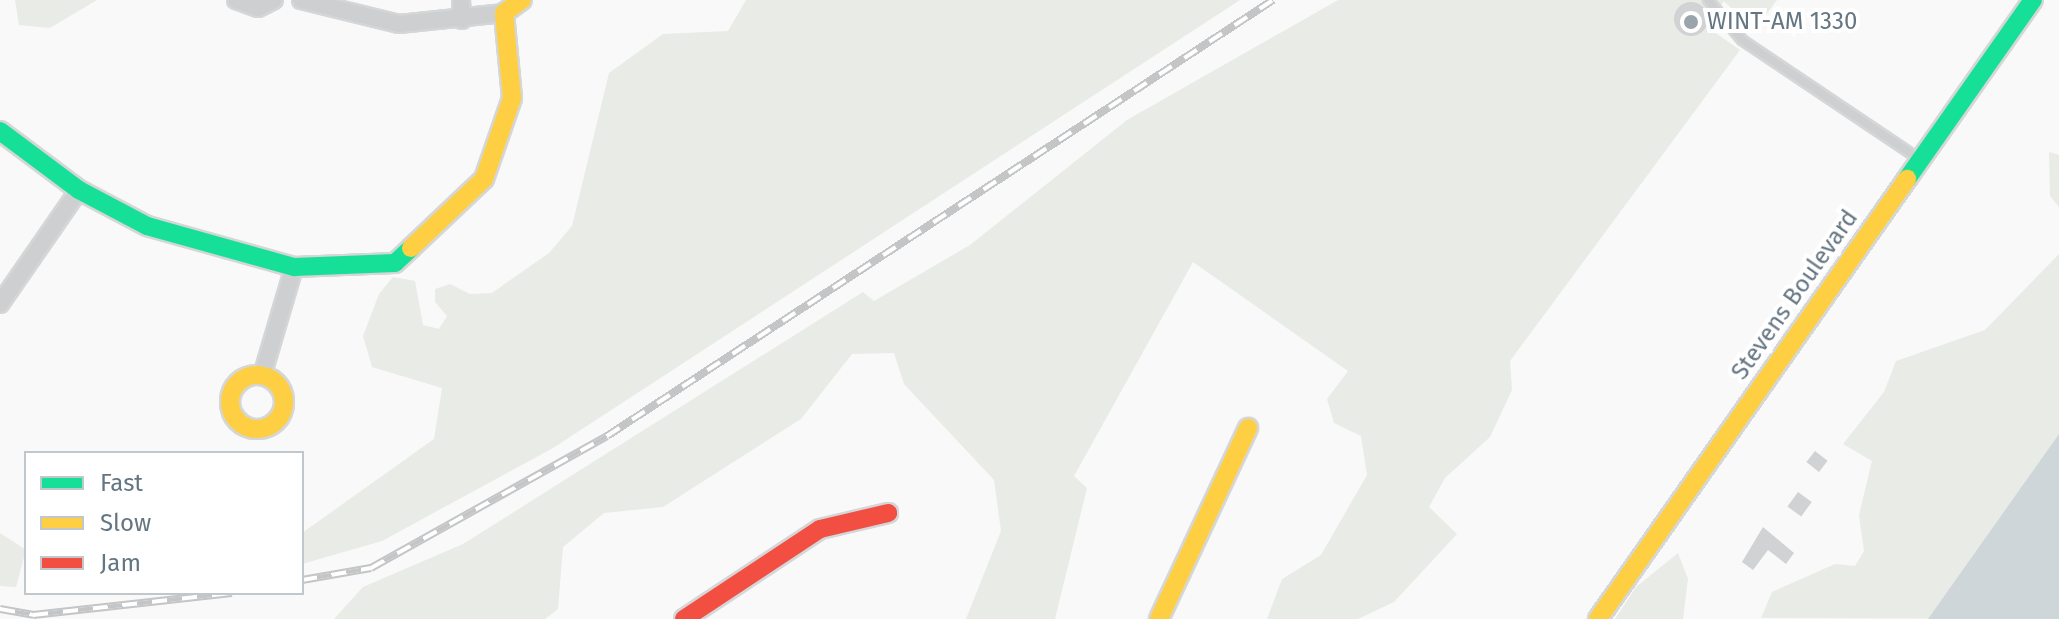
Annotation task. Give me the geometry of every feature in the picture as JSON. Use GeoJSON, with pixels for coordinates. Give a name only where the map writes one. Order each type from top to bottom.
{"type":"FeatureCollection","features":[{"type":"Feature","properties":{"kind":"street"},"geometry":{"type":"LineString","coordinates":[[236,0],[258,8],[274,0]]}},
{"type":"Feature","properties":{"kind":"street"},"geometry":{"type":"LineString","coordinates":[[0,131],[79,190],[147,226],[294,267],[395,263],[484,179],[512,98],[515,4],[462,20],[399,24],[301,0]]}},
{"type":"Feature","properties":{"kind":"street"},"geometry":{"type":"LineString","coordinates":[[461,0],[462,20]]}},
{"type":"Feature","properties":{"kind":"street","name":"Stevens Boulevard"},"geometry":{"type":"LineString","coordinates":[[1598,619],[2033,0]]}},
{"type":"Feature","properties":{"kind":"street"},"geometry":{"type":"LineString","coordinates":[[0,304],[79,190]]}},
{"type":"Feature","properties":{"kind":"street"},"geometry":{"type":"LineString","coordinates":[[262,376],[294,267]]}},
{"type":"Feature","properties":{"kind":"street"},"geometry":{"type":"LineString","coordinates":[[1159,619],[1248,428]]}},
{"type":"Feature","properties":{"kind":"street"},"geometry":{"type":"LineString","coordinates":[[684,619],[820,529],[888,513]]}},
{"type":"Feature","properties":{"kind":"lane"},"geometry":{"type":"LineString","coordinates":[[1708,0],[1742,40],[1919,159]]}},
{"type":"Feature","properties":{"kind":"shaded area"},"geometry":{"type":"Polygon","coordinates":[[[15,0],[97,0],[50,28],[19,25],[15,0]]]}},
{"type":"Feature","properties":{"kind":"shaded area"},"geometry":{"type":"Polygon","coordinates":[[[746,0],[1240,0],[553,448],[382,541],[304,563],[304,532],[434,439],[442,388],[372,367],[363,336],[379,294],[393,277],[415,281],[423,325],[439,329],[447,316],[435,302],[435,289],[450,284],[470,294],[492,293],[549,253],[572,226],[609,73],[663,34],[728,31],[746,0]]]}},
{"type":"Feature","properties":{"kind":"shaded area"},"geometry":{"type":"Polygon","coordinates":[[[1338,0],[1777,0],[1754,31],[1724,1],[1707,27],[1740,50],[1510,361],[1512,390],[1490,437],[1445,478],[1429,507],[1457,534],[1394,602],[1358,619],[1267,619],[1282,579],[1321,555],[1367,475],[1361,436],[1334,423],[1327,399],[1348,371],[1193,262],[1074,476],[1087,488],[1055,619],[966,619],[1001,531],[994,480],[904,384],[894,353],[852,354],[801,419],[663,507],[604,513],[563,547],[558,609],[545,619],[334,619],[363,587],[463,544],[863,292],[874,301],[970,245],[1127,120],[1338,0]]]}},
{"type":"Feature","properties":{"kind":"shaded area"},"geometry":{"type":"Polygon","coordinates":[[[2049,152],[2059,155],[2059,207],[2050,196],[2049,152]]]}},
{"type":"Feature","properties":{"kind":"shaded area"},"geometry":{"type":"Polygon","coordinates":[[[2059,254],[2059,619],[1761,618],[1772,592],[1835,564],[1855,566],[1864,551],[1859,515],[1872,461],[1843,444],[1884,392],[1896,361],[1985,330],[2059,254]]]}},
{"type":"Feature","properties":{"kind":"shaded area"},"geometry":{"type":"Polygon","coordinates":[[[2059,434],[2059,619],[1928,619],[2059,434]]]}},
{"type":"Feature","properties":{"kind":"shaded area"},"geometry":{"type":"Polygon","coordinates":[[[0,533],[24,549],[24,557],[16,587],[0,586],[0,533]]]}},
{"type":"Feature","properties":{"kind":"shaded area"},"geometry":{"type":"Polygon","coordinates":[[[1678,553],[1688,579],[1683,619],[1615,619],[1636,587],[1678,553]]]}},
{"type":"Feature","properties":{"kind":"building","name":"WINT-AM 1330"},"geometry":{"type":"Polygon","coordinates":[[[1691,2],[1703,7],[1708,19],[1703,31],[1691,36],[1679,31],[1674,19],[1679,7],[1691,2]]]}},
{"type":"Feature","properties":{"kind":"building"},"geometry":{"type":"Polygon","coordinates":[[[1815,451],[1828,461],[1819,472],[1806,462],[1815,451]]]}},
{"type":"Feature","properties":{"kind":"building"},"geometry":{"type":"Polygon","coordinates":[[[1798,492],[1812,502],[1801,517],[1787,507],[1798,492]]]}},
{"type":"Feature","properties":{"kind":"building"},"geometry":{"type":"Polygon","coordinates":[[[1763,527],[1794,553],[1786,564],[1768,550],[1753,570],[1742,562],[1763,527]]]}},
{"type":"Feature","properties":{"kind":"railway"},"geometry":{"type":"LineString","coordinates":[[304,580],[371,568],[607,436],[1273,0]]}},
{"type":"Feature","properties":{"kind":"railway"},"geometry":{"type":"LineString","coordinates":[[0,609],[33,615],[214,595]]}},
{"type":"Feature","properties":{"kind":"traffic: fast"},"geometry":{"type":"LineString","coordinates":[[1907,179],[2033,0]]}},
{"type":"Feature","properties":{"kind":"traffic: fast"},"geometry":{"type":"LineString","coordinates":[[0,131],[79,190],[147,226],[294,267],[395,263],[411,248]]}},
{"type":"Feature","properties":{"kind":"traffic: slow"},"geometry":{"type":"LineString","coordinates":[[411,248],[484,179],[512,98],[504,13],[522,0]]}},
{"type":"Feature","properties":{"kind":"traffic: slow"},"geometry":{"type":"LineString","coordinates":[[1598,619],[1907,179]]}},
{"type":"Feature","properties":{"kind":"traffic: slow"},"geometry":{"type":"LineString","coordinates":[[257,375],[276,383],[284,402],[276,421],[257,429],[238,421],[230,402],[238,383],[257,375]]}},
{"type":"Feature","properties":{"kind":"traffic: slow"},"geometry":{"type":"LineString","coordinates":[[1159,619],[1248,428]]}},
{"type":"Feature","properties":{"kind":"traffic: jam"},"geometry":{"type":"LineString","coordinates":[[684,619],[820,529],[888,513]]}},
{"type":"Feature","properties":{"kind":"place","name":"WINT-AM 1330"},"geometry":{"type":"Point","coordinates":[1691,22]}}]}
